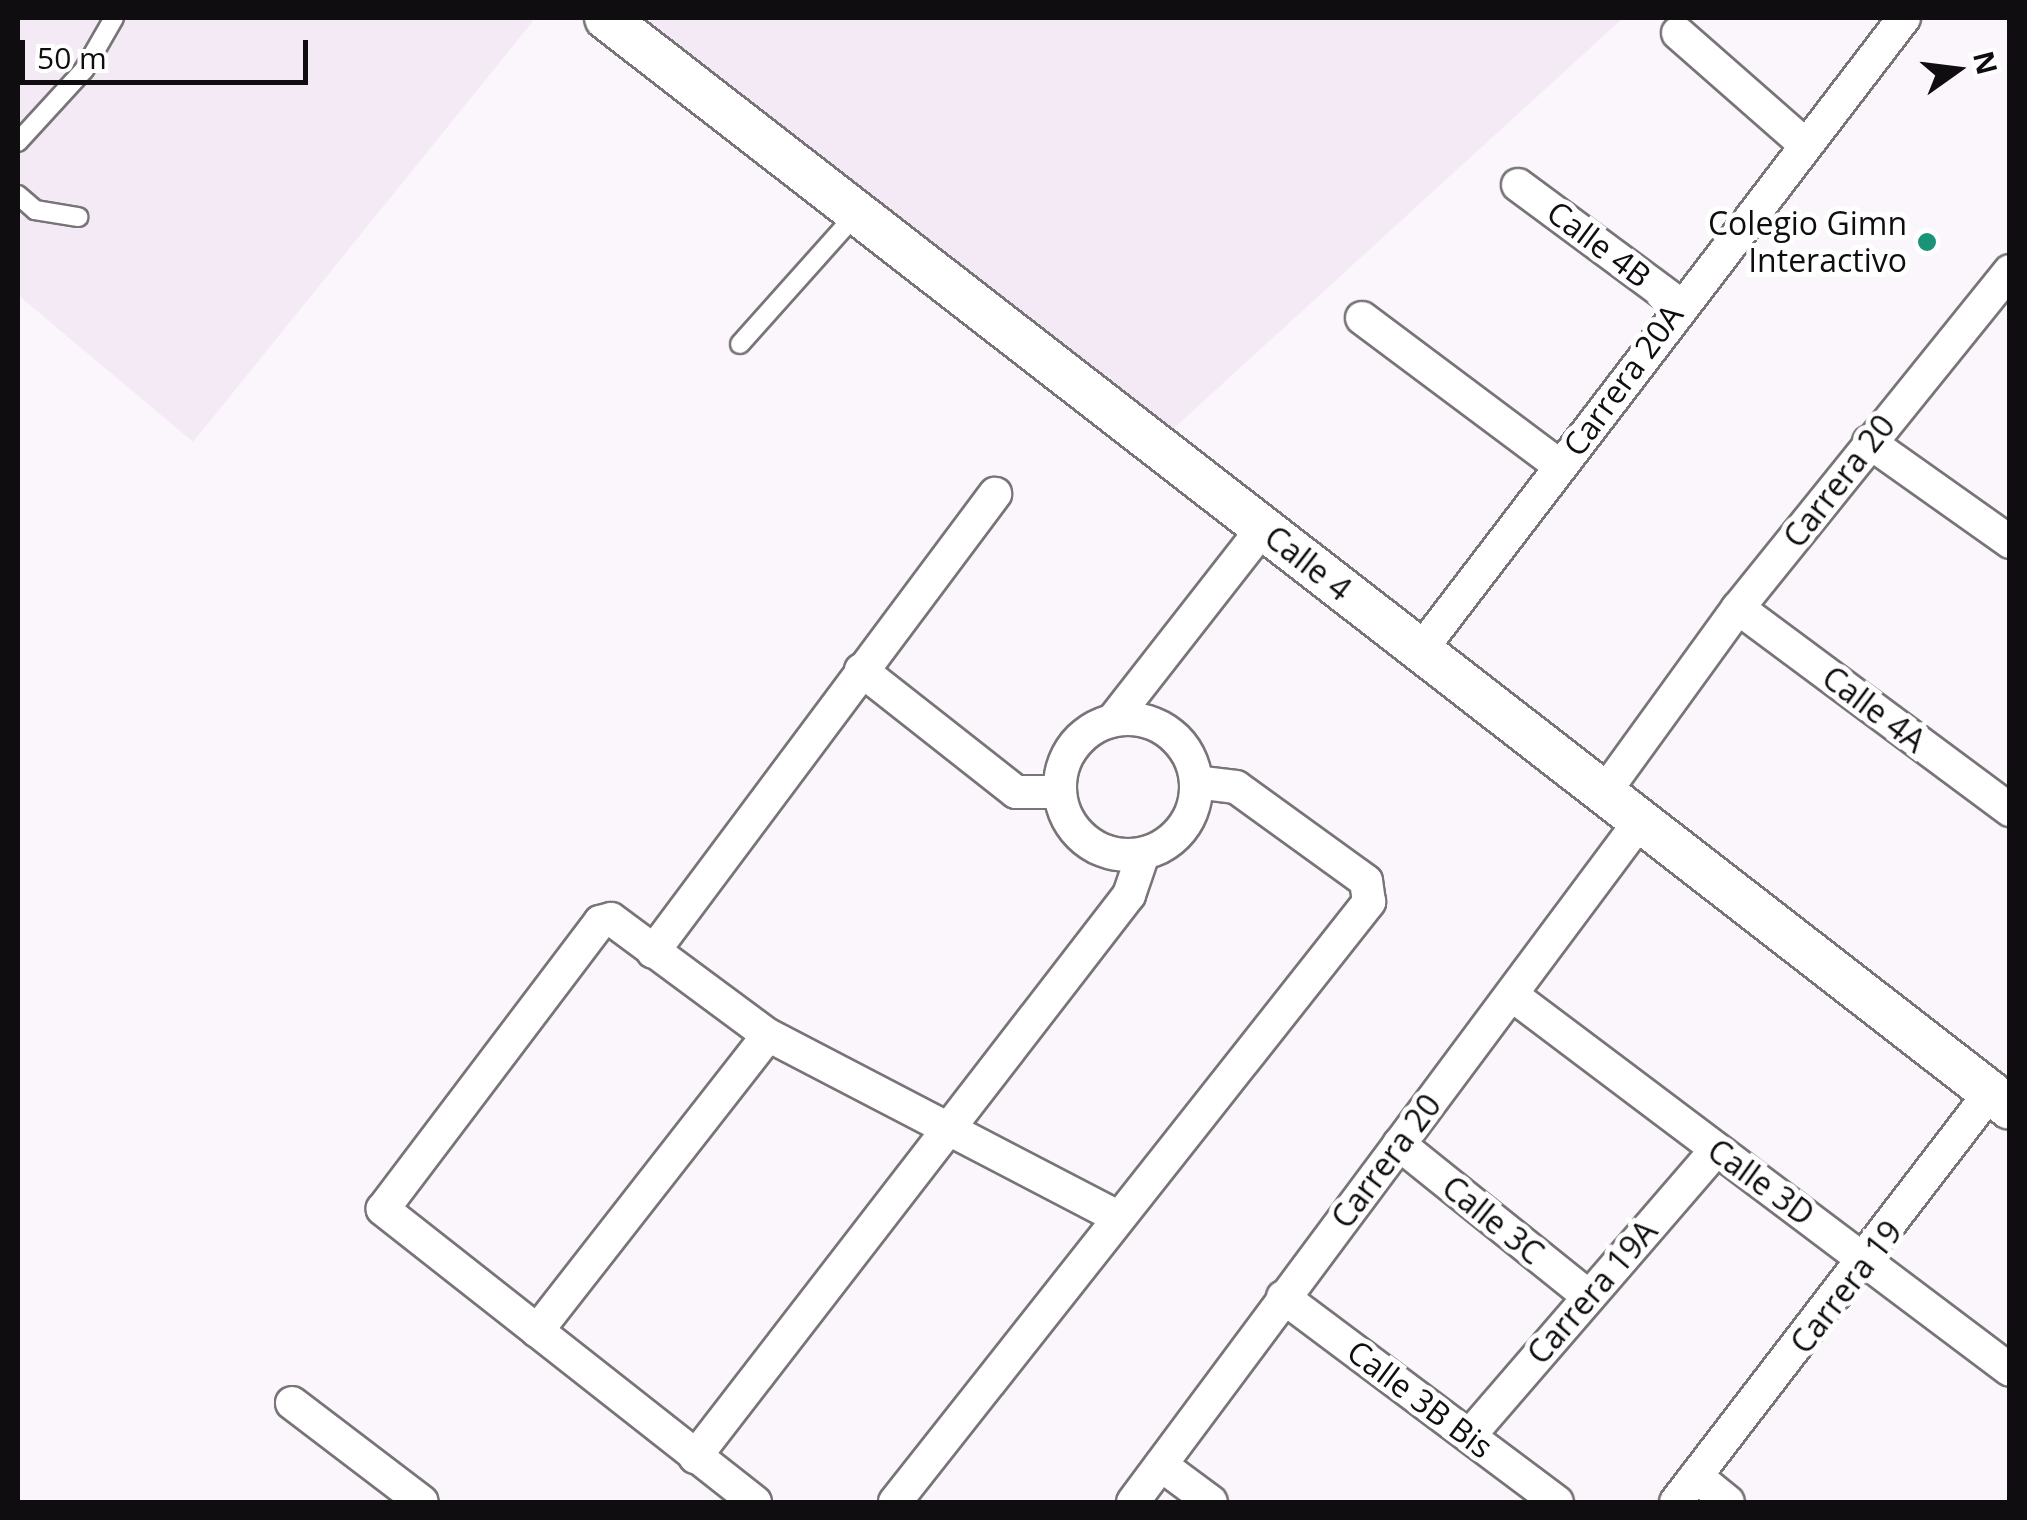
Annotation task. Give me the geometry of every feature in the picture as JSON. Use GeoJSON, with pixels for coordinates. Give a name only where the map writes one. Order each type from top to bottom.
{"type":"FeatureCollection","features":[{"type":"Feature","properties":{"kind":"street","name":"Calle 4"},"geometry":{"type":"LineString","coordinates":[[606,18],[1640,821],[2003,1089]]}},
{"type":"Feature","properties":{"kind":"street","name":"Carrera 20A"},"geometry":{"type":"LineString","coordinates":[[1420,651],[1679,304],[1904,18]]}},
{"type":"Feature","properties":{"kind":"street"},"geometry":{"type":"LineString","coordinates":[[1678,34],[1803,143]]}},
{"type":"Feature","properties":{"kind":"street","name":"Calle 4B"},"geometry":{"type":"LineString","coordinates":[[1518,184],[1679,304]]}},
{"type":"Feature","properties":{"kind":"street","name":"Carrera 20"},"geometry":{"type":"LineString","coordinates":[[1604,793],[1738,608],[2010,271]]}},
{"type":"Feature","properties":{"kind":"street"},"geometry":{"type":"LineString","coordinates":[[1362,318],[1560,466]]}},
{"type":"Feature","properties":{"kind":"street"},"geometry":{"type":"LineString","coordinates":[[1869,442],[2010,542]]}},
{"type":"Feature","properties":{"kind":"street"},"geometry":{"type":"LineString","coordinates":[[653,952],[995,494]]}},
{"type":"Feature","properties":{"kind":"street"},"geometry":{"type":"LineString","coordinates":[[1143,854],[1088,842],[1060,792],[1068,754],[1114,720],[1263,528]]}},
{"type":"Feature","properties":{"kind":"street","name":"Calle 4A"},"geometry":{"type":"LineString","coordinates":[[1738,608],[2010,810]]}},
{"type":"Feature","properties":{"kind":"street"},"geometry":{"type":"LineString","coordinates":[[860,670],[1016,792],[1060,792]]}},
{"type":"Feature","properties":{"kind":"street"},"geometry":{"type":"LineString","coordinates":[[694,1457],[1129,895],[1143,854],[1188,820],[1196,782],[1169,732],[1114,720]]}},
{"type":"Feature","properties":{"kind":"street"},"geometry":{"type":"LineString","coordinates":[[895,1502],[1371,892],[1236,787],[1196,782]]}},
{"type":"Feature","properties":{"kind":"street","name":"Carrera 20"},"geometry":{"type":"LineString","coordinates":[[1133,1502],[1640,821]]}},
{"type":"Feature","properties":{"kind":"street"},"geometry":{"type":"LineString","coordinates":[[754,1502],[383,1208],[600,922],[611,919],[768,1035],[1116,1216]]}},
{"type":"Feature","properties":{"kind":"street","name":"Calle 3D"},"geometry":{"type":"LineString","coordinates":[[1512,995],[1716,1150],[1870,1260],[2010,1370]]}},
{"type":"Feature","properties":{"kind":"street"},"geometry":{"type":"LineString","coordinates":[[537,1331],[768,1035]]}},
{"type":"Feature","properties":{"kind":"street","name":"Carrera 19"},"geometry":{"type":"LineString","coordinates":[[1686,1490],[2003,1089]]}},
{"type":"Feature","properties":{"kind":"street","name":"Calle 3C"},"geometry":{"type":"LineString","coordinates":[[1399,1144],[1587,1295]]}},
{"type":"Feature","properties":{"kind":"street","name":"Carrera 19A"},"geometry":{"type":"LineString","coordinates":[[1470,1435],[1716,1150]]}},
{"type":"Feature","properties":{"kind":"street","name":"Calle 3B Bis"},"geometry":{"type":"LineString","coordinates":[[1283,1297],[1557,1502]]}},
{"type":"Feature","properties":{"kind":"street"},"geometry":{"type":"LineString","coordinates":[[292,1403],[422,1502]]}},
{"type":"Feature","properties":{"kind":"street"},"geometry":{"type":"LineString","coordinates":[[1161,1465],[1211,1502]]}},
{"type":"Feature","properties":{"kind":"street"},"geometry":{"type":"LineString","coordinates":[[1686,1490],[1728,1502]]}},
{"type":"Feature","properties":{"kind":"lane"},"geometry":{"type":"LineString","coordinates":[[18,142],[84,70],[114,18]]}},
{"type":"Feature","properties":{"kind":"lane"},"geometry":{"type":"LineString","coordinates":[[18,195],[35,210],[78,217]]}},
{"type":"Feature","properties":{"kind":"lane"},"geometry":{"type":"LineString","coordinates":[[740,344],[857,212]]}},
{"type":"Feature","properties":{"kind":"shaded area"},"geometry":{"type":"Polygon","coordinates":[[[18,18],[533,21],[193,442],[18,295],[18,18]]]}},
{"type":"Feature","properties":{"kind":"shaded area"},"geometry":{"type":"Polygon","coordinates":[[[623,18],[1623,18],[1161,440],[623,18]]]}},
{"type":"Feature","properties":{"kind":"place","name":"Colegio Gimn Interactivo"},"geometry":{"type":"Point","coordinates":[1927,242]}}]}
